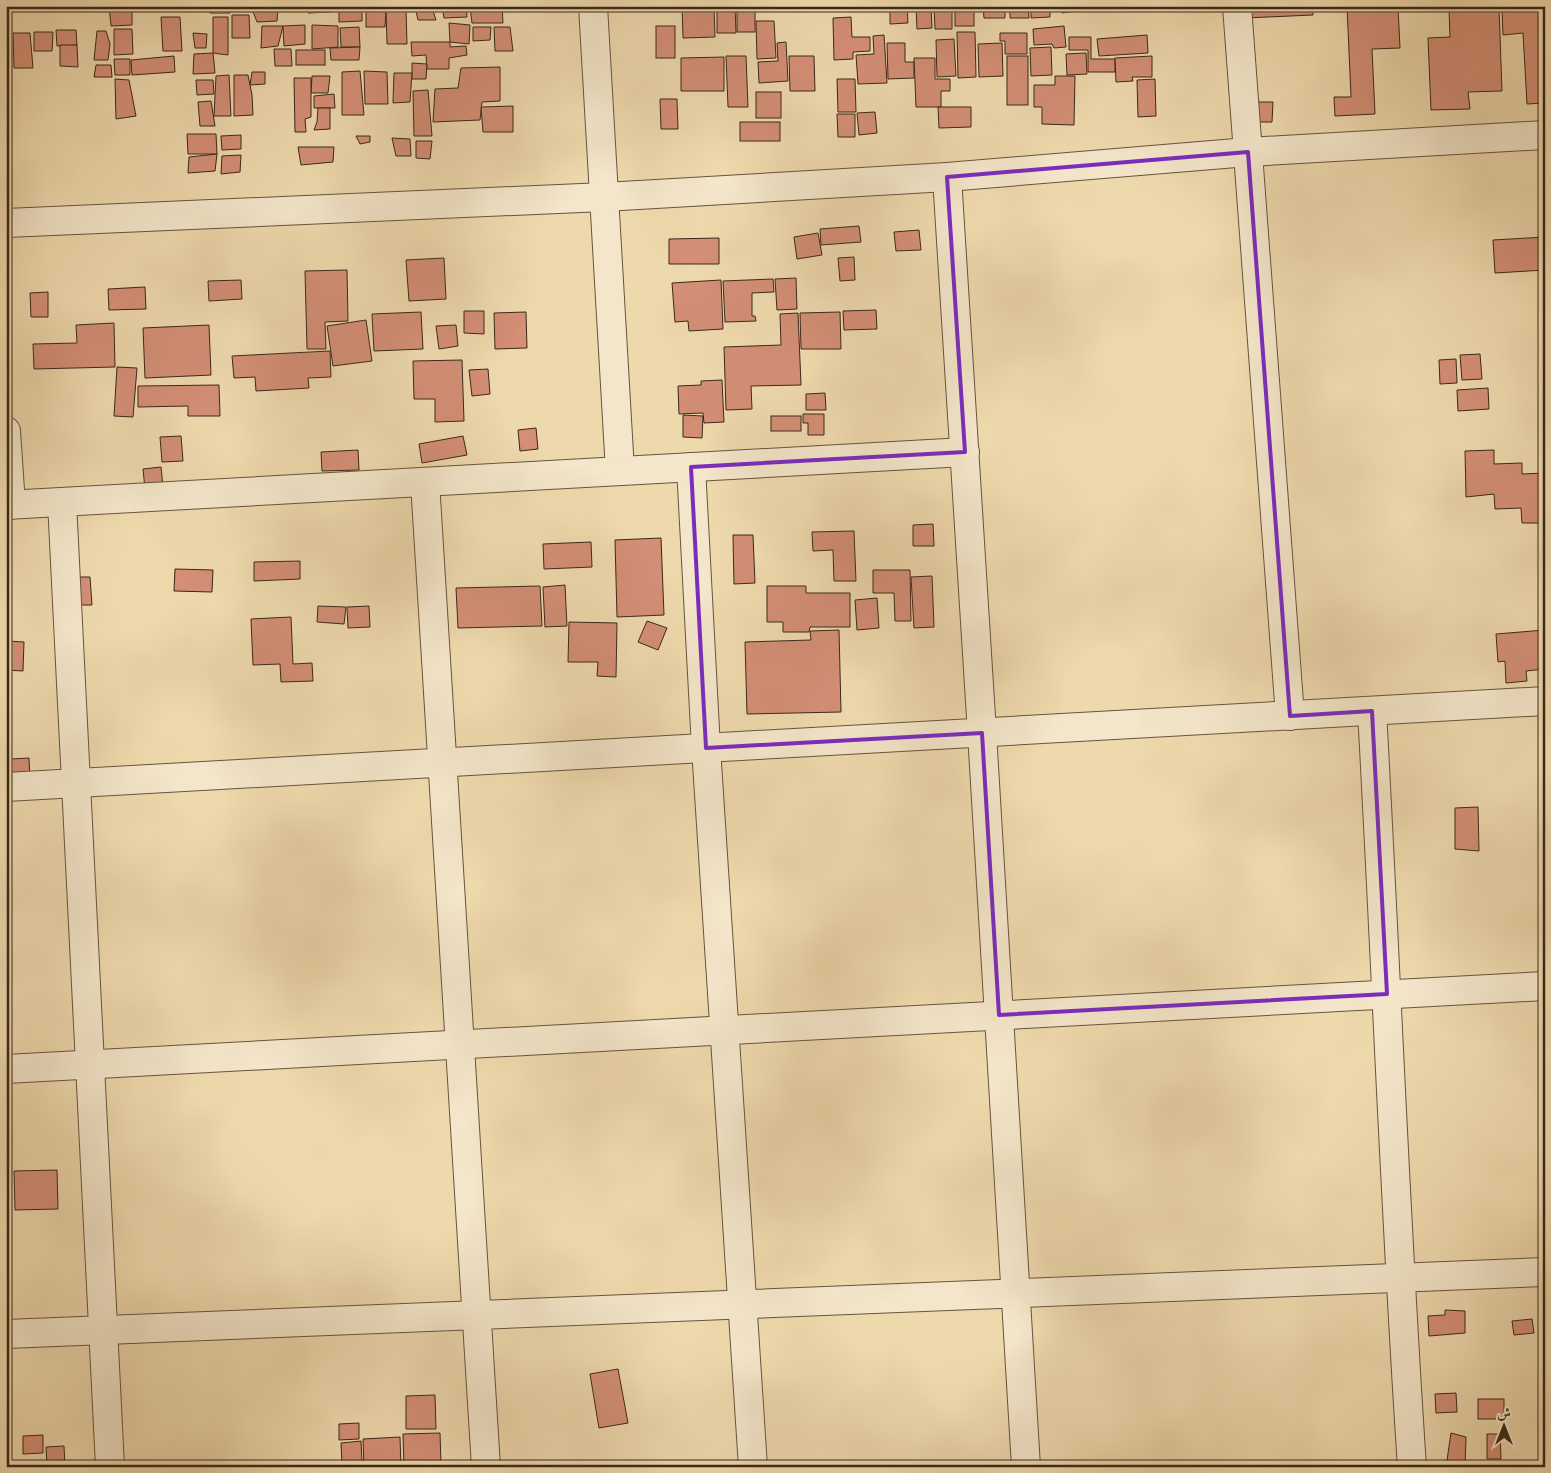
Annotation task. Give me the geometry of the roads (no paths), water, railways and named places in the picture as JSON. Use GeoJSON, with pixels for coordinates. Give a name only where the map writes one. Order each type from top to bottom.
{"type":"FeatureCollection","features":[{"type":"Feature","properties":{"kind":"street"},"geometry":{"type":"LineString","coordinates":[[593,6],[620,472]]}},
{"type":"Feature","properties":{"kind":"street"},"geometry":{"type":"LineString","coordinates":[[1237,6],[1290,716]]}},
{"type":"Feature","properties":{"kind":"street"},"geometry":{"type":"LineString","coordinates":[[6,223],[604,197],[947,177],[1248,152],[1545,135]]}},
{"type":"Feature","properties":{"kind":"street"},"geometry":{"type":"LineString","coordinates":[[947,177],[1026,1467]]}},
{"type":"Feature","properties":{"kind":"street"},"geometry":{"type":"LineString","coordinates":[[6,431],[9,505],[965,452]]}},
{"type":"Feature","properties":{"kind":"street"},"geometry":{"type":"LineString","coordinates":[[691,467],[706,748],[753,1467]]}},
{"type":"Feature","properties":{"kind":"street"},"geometry":{"type":"LineString","coordinates":[[425,482],[486,1467]]}},
{"type":"Feature","properties":{"kind":"street"},"geometry":{"type":"LineString","coordinates":[[62,502],[110,1467]]}},
{"type":"Feature","properties":{"kind":"street"},"geometry":{"type":"LineString","coordinates":[[6,787],[1545,701]]}},
{"type":"Feature","properties":{"kind":"street"},"geometry":{"type":"LineString","coordinates":[[1372,711],[1387,994],[1399,1278],[1412,1467]]}},
{"type":"Feature","properties":{"kind":"street"},"geometry":{"type":"LineString","coordinates":[[6,1069],[1545,986]]}},
{"type":"Feature","properties":{"kind":"street"},"geometry":{"type":"LineString","coordinates":[[6,1334],[1545,1272]]}}]}
